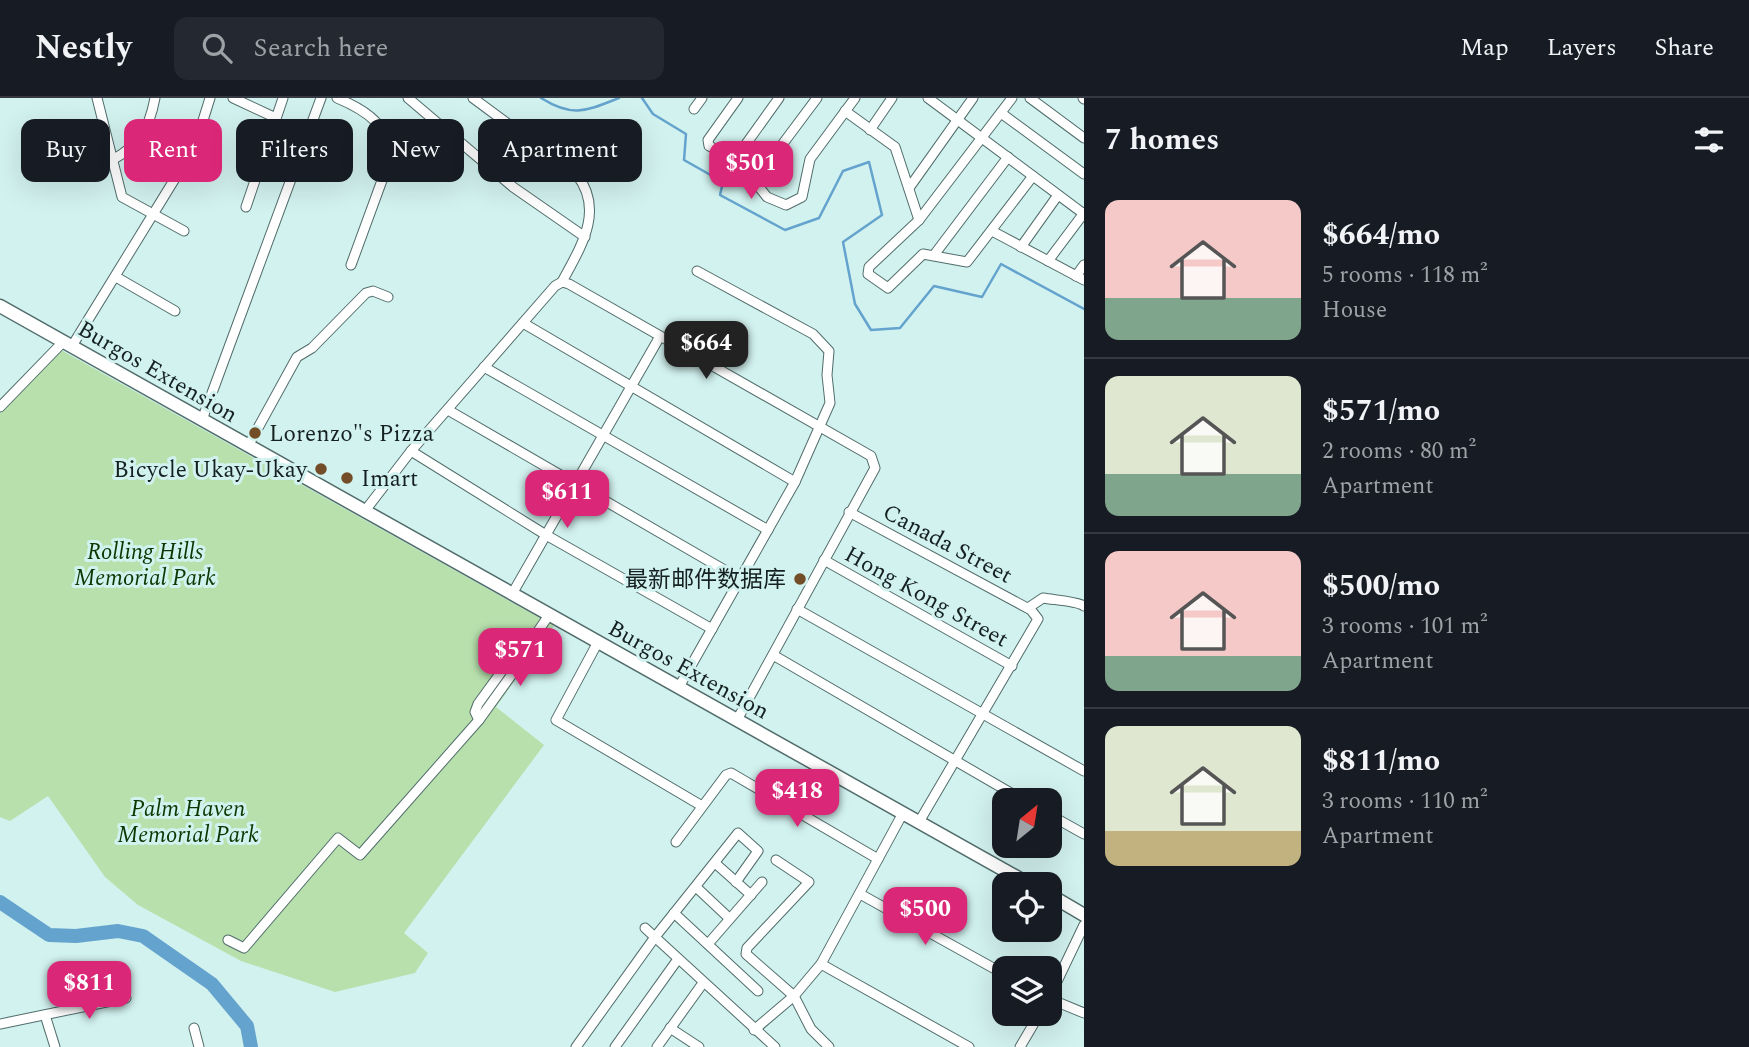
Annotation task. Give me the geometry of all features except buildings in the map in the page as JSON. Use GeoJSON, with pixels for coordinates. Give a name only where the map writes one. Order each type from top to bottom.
{"type":"FeatureCollection","features":[{"type":"Feature","properties":{"kind":"main road","name":"Burgos Extension"},"geometry":{"type":"LineString","coordinates":[[0,306],[1008,872]]}},
{"type":"Feature","properties":{"kind":"main road"},"geometry":{"type":"LineString","coordinates":[[1062,902],[1084,915]]}},
{"type":"Feature","properties":{"kind":"street"},"geometry":{"type":"LineString","coordinates":[[97,98],[122,197],[184,231]]}},
{"type":"Feature","properties":{"kind":"street"},"geometry":{"type":"LineString","coordinates":[[111,160],[139,142],[147,131],[155,98]]}},
{"type":"Feature","properties":{"kind":"street"},"geometry":{"type":"LineString","coordinates":[[0,407],[68,344],[116,278],[195,146],[210,98]]}},
{"type":"Feature","properties":{"kind":"street"},"geometry":{"type":"LineString","coordinates":[[233,98],[276,118]]}},
{"type":"Feature","properties":{"kind":"street"},"geometry":{"type":"LineString","coordinates":[[246,206],[283,98]]}},
{"type":"Feature","properties":{"kind":"street"},"geometry":{"type":"LineString","coordinates":[[202,420],[321,98]]}},
{"type":"Feature","properties":{"kind":"street"},"geometry":{"type":"LineString","coordinates":[[337,98],[372,118],[387,136],[390,147],[388,164],[351,265]]}},
{"type":"Feature","properties":{"kind":"street"},"geometry":{"type":"LineString","coordinates":[[408,98],[513,187],[585,237]]}},
{"type":"Feature","properties":{"kind":"street"},"geometry":{"type":"LineString","coordinates":[[364,512],[411,451],[555,286],[562,282],[591,221],[585,185],[577,174],[473,98]]}},
{"type":"Feature","properties":{"kind":"street"},"geometry":{"type":"LineString","coordinates":[[694,109],[702,98]]}},
{"type":"Feature","properties":{"kind":"street"},"geometry":{"type":"LineString","coordinates":[[738,98],[708,140],[709,146],[736,158],[767,197],[786,205],[802,197],[810,159],[855,98]]}},
{"type":"Feature","properties":{"kind":"street"},"geometry":{"type":"LineString","coordinates":[[736,158],[779,98]]}},
{"type":"Feature","properties":{"kind":"street"},"geometry":{"type":"LineString","coordinates":[[755,181],[817,98]]}},
{"type":"Feature","properties":{"kind":"street"},"geometry":{"type":"LineString","coordinates":[[870,130],[892,98]]}},
{"type":"Feature","properties":{"kind":"street"},"geometry":{"type":"LineString","coordinates":[[928,98],[1084,214],[1048,261]]}},
{"type":"Feature","properties":{"kind":"street"},"geometry":{"type":"LineString","coordinates":[[909,188],[973,98]]}},
{"type":"Feature","properties":{"kind":"street"},"geometry":{"type":"LineString","coordinates":[[1012,98],[919,220],[869,267],[868,275],[885,288],[891,287],[921,255],[967,262],[1032,176]]}},
{"type":"Feature","properties":{"kind":"street"},"geometry":{"type":"LineString","coordinates":[[1030,98],[1084,138]]}},
{"type":"Feature","properties":{"kind":"street"},"geometry":{"type":"LineString","coordinates":[[845,111],[895,147],[919,220]]}},
{"type":"Feature","properties":{"kind":"street"},"geometry":{"type":"LineString","coordinates":[[1001,113],[1084,174]]}},
{"type":"Feature","properties":{"kind":"street"},"geometry":{"type":"LineString","coordinates":[[934,255],[1008,157]]}},
{"type":"Feature","properties":{"kind":"street"},"geometry":{"type":"LineString","coordinates":[[1021,247],[1058,195]]}},
{"type":"Feature","properties":{"kind":"street"},"geometry":{"type":"LineString","coordinates":[[992,231],[1080,278],[1084,265]]}},
{"type":"Feature","properties":{"kind":"street"},"geometry":{"type":"LineString","coordinates":[[679,687],[795,482],[830,403],[827,375],[829,351],[824,342],[697,271]]}},
{"type":"Feature","properties":{"kind":"street"},"geometry":{"type":"LineString","coordinates":[[116,278],[175,311]]}},
{"type":"Feature","properties":{"kind":"street"},"geometry":{"type":"LineString","coordinates":[[562,282],[819,426],[871,456],[874,462],[874,468],[737,720]]}},
{"type":"Feature","properties":{"kind":"street"},"geometry":{"type":"LineString","coordinates":[[248,446],[297,357],[312,348],[366,293],[373,291],[388,297]]}},
{"type":"Feature","properties":{"kind":"street"},"geometry":{"type":"LineString","coordinates":[[523,323],[795,482]]}},
{"type":"Feature","properties":{"kind":"street"},"geometry":{"type":"LineString","coordinates":[[512,594],[659,338]]}},
{"type":"Feature","properties":{"kind":"street"},"geometry":{"type":"LineString","coordinates":[[484,368],[768,530]]}},
{"type":"Feature","properties":{"kind":"street"},"geometry":{"type":"LineString","coordinates":[[448,410],[740,579]]}},
{"type":"Feature","properties":{"kind":"street"},"geometry":{"type":"LineString","coordinates":[[411,451],[546,535],[712,629]]}},
{"type":"Feature","properties":{"kind":"street","name":"Canada Street"},"geometry":{"type":"LineString","coordinates":[[849,512],[1027,608]]}},
{"type":"Feature","properties":{"kind":"street","name":"Hong Kong Street"},"geometry":{"type":"LineString","coordinates":[[824,560],[1012,666]]}},
{"type":"Feature","properties":{"kind":"street"},"geometry":{"type":"LineString","coordinates":[[919,822],[1038,619],[1027,608],[1043,598],[1056,602],[1077,602],[1084,606]]}},
{"type":"Feature","properties":{"kind":"street"},"geometry":{"type":"LineString","coordinates":[[797,609],[1084,771]]}},
{"type":"Feature","properties":{"kind":"street"},"geometry":{"type":"LineString","coordinates":[[228,940],[244,948],[338,838],[360,855],[479,720],[528,652],[530,643],[549,615]]}},
{"type":"Feature","properties":{"kind":"street"},"geometry":{"type":"LineString","coordinates":[[598,642],[556,720],[702,806]]}},
{"type":"Feature","properties":{"kind":"street"},"geometry":{"type":"LineString","coordinates":[[773,654],[1002,788]]}},
{"type":"Feature","properties":{"kind":"street"},"geometry":{"type":"LineString","coordinates":[[676,842],[726,775],[731,774],[878,859]]}},
{"type":"Feature","properties":{"kind":"street"},"geometry":{"type":"LineString","coordinates":[[754,1030],[794,996],[821,964],[903,813]]}},
{"type":"Feature","properties":{"kind":"street"},"geometry":{"type":"LineString","coordinates":[[1062,822],[1084,835]]}},
{"type":"Feature","properties":{"kind":"street"},"geometry":{"type":"LineString","coordinates":[[576,1047],[654,937],[738,833],[758,848],[757,854],[736,882]]}},
{"type":"Feature","properties":{"kind":"street"},"geometry":{"type":"LineString","coordinates":[[776,860],[809,882],[747,948],[746,954],[794,996],[811,1029],[828,1047]]}},
{"type":"Feature","properties":{"kind":"street"},"geometry":{"type":"LineString","coordinates":[[715,863],[751,895]]}},
{"type":"Feature","properties":{"kind":"street"},"geometry":{"type":"LineString","coordinates":[[708,944],[762,882]]}},
{"type":"Feature","properties":{"kind":"street"},"geometry":{"type":"LineString","coordinates":[[695,887],[729,918]]}},
{"type":"Feature","properties":{"kind":"street"},"geometry":{"type":"LineString","coordinates":[[860,894],[992,967]]}},
{"type":"Feature","properties":{"kind":"street"},"geometry":{"type":"LineString","coordinates":[[674,913],[758,991]]}},
{"type":"Feature","properties":{"kind":"street"},"geometry":{"type":"LineString","coordinates":[[1062,972],[1084,925]]}},
{"type":"Feature","properties":{"kind":"street"},"geometry":{"type":"LineString","coordinates":[[645,928],[775,1047]]}},
{"type":"Feature","properties":{"kind":"street"},"geometry":{"type":"LineString","coordinates":[[615,1047],[678,959]]}},
{"type":"Feature","properties":{"kind":"street"},"geometry":{"type":"LineString","coordinates":[[821,964],[969,1047]]}},
{"type":"Feature","properties":{"kind":"street"},"geometry":{"type":"LineString","coordinates":[[657,1047],[703,983]]}},
{"type":"Feature","properties":{"kind":"street"},"geometry":{"type":"LineString","coordinates":[[0,1024],[126,998]]}},
{"type":"Feature","properties":{"kind":"street"},"geometry":{"type":"LineString","coordinates":[[1062,1003],[1084,1013]]}},
{"type":"Feature","properties":{"kind":"street"},"geometry":{"type":"LineString","coordinates":[[45,1015],[55,1047]]}},
{"type":"Feature","properties":{"kind":"street"},"geometry":{"type":"LineString","coordinates":[[1020,1047],[1032,1026]]}},
{"type":"Feature","properties":{"kind":"street"},"geometry":{"type":"LineString","coordinates":[[194,1028],[199,1047]]}},
{"type":"Feature","properties":{"kind":"street"},"geometry":{"type":"LineString","coordinates":[[670,1028],[699,1047]]}},
{"type":"Feature","properties":{"kind":"green space","name":"Rolling Hills Memorial Park"},"geometry":{"type":"Polygon","coordinates":[[[61,350],[554,626],[496,707],[544,745],[404,933],[428,953],[415,973],[335,992],[241,961],[138,905],[105,877],[48,796],[10,821],[0,817],[0,411],[61,350]]]}},
{"type":"Feature","properties":{"kind":"waterway"},"geometry":{"type":"LineString","coordinates":[[541,98],[571,110],[588,109],[619,98]]}},
{"type":"Feature","properties":{"kind":"waterway"},"geometry":{"type":"LineString","coordinates":[[642,98],[653,114],[686,134],[684,160],[723,182],[720,195],[785,230],[819,218],[843,171],[869,162],[882,215],[843,242],[855,304],[871,330],[900,328],[934,286],[982,297],[1001,264],[1084,309]]}},
{"type":"Feature","properties":{"kind":"waterway"},"geometry":{"type":"LineString","coordinates":[[0,902],[49,935],[76,936],[118,931],[143,936],[212,984],[247,1026],[251,1047]]}},
{"type":"Feature","properties":{"kind":"place","name":"Lorenzo\"s Pizza"},"geometry":{"type":"Point","coordinates":[255,433]}},
{"type":"Feature","properties":{"kind":"place","name":"Bicycle Ukay-Ukay"},"geometry":{"type":"Point","coordinates":[321,469]}},
{"type":"Feature","properties":{"kind":"place","name":"Imart"},"geometry":{"type":"Point","coordinates":[347,478]}},
{"type":"Feature","properties":{"kind":"place","name":"最新邮件数据库"},"geometry":{"type":"Point","coordinates":[800,579]}},
{"type":"Feature","properties":{"kind":"park label","name":"Palm Haven Memorial Park"},"geometry":{"type":"Point","coordinates":[188,821]}}]}
